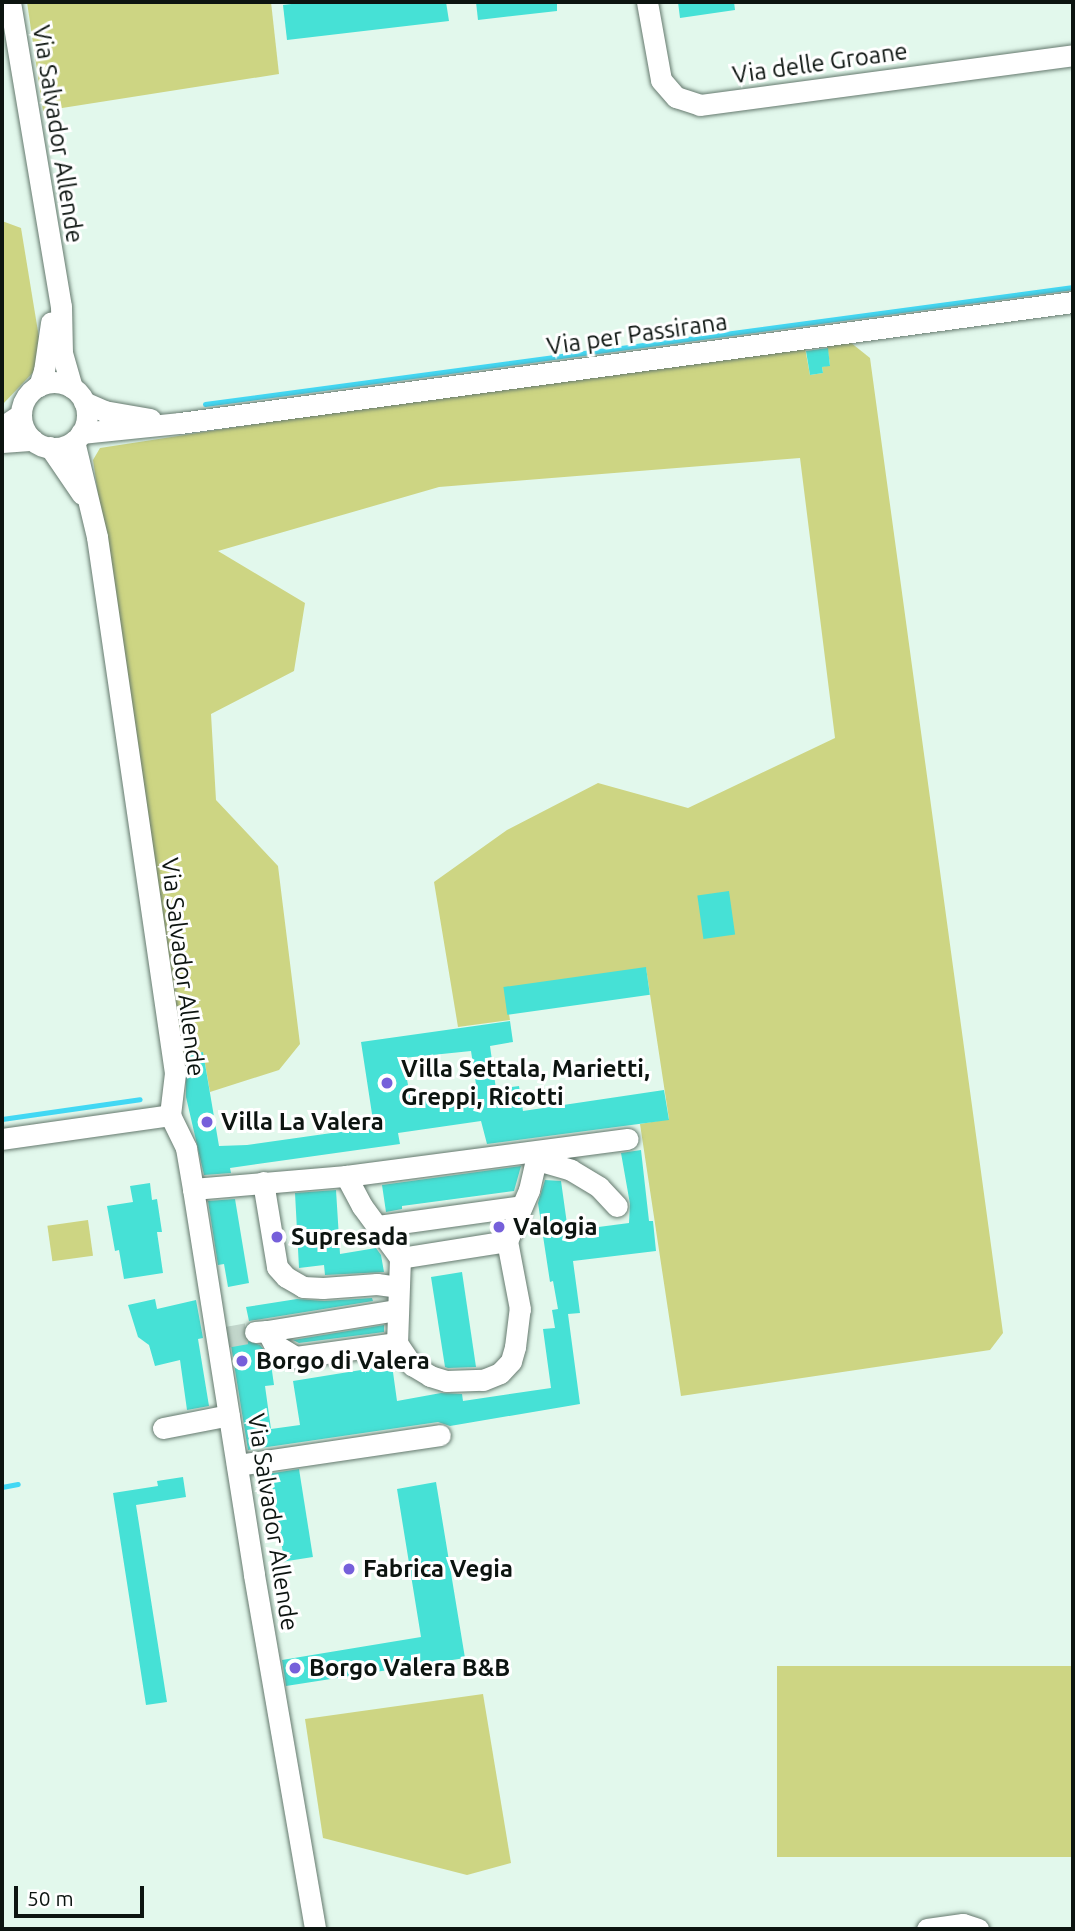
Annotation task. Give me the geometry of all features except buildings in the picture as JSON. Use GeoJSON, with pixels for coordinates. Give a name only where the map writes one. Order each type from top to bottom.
{"type":"FeatureCollection","features":[{"type":"Feature","properties":{"kind":"street","name":"Via Salvador Allende"},"geometry":{"type":"LineString","coordinates":[[9,2],[61,306],[62,354],[78,395]]}},
{"type":"Feature","properties":{"kind":"street","name":"Via delle Groane"},"geometry":{"type":"LineString","coordinates":[[647,2],[661,80],[676,97],[700,105],[1073,55]]}},
{"type":"Feature","properties":{"kind":"street","name":"Via Salvador Allende"},"geometry":{"type":"LineString","coordinates":[[39,386],[44,371],[51,323],[54,275]]}},
{"type":"Feature","properties":{"kind":"street","name":"Via per Passirana"},"geometry":{"type":"LineString","coordinates":[[77,437],[1073,302]]}},
{"type":"Feature","properties":{"kind":"street"},"geometry":{"type":"LineString","coordinates":[[2,442],[41,444],[77,437],[86,418],[78,395],[56,382],[39,386],[26,397],[21,414],[22,424],[41,444]]}},
{"type":"Feature","properties":{"kind":"street","name":"Via per Passirana"},"geometry":{"type":"LineString","coordinates":[[78,395],[104,411],[138,418],[208,419]]}},
{"type":"Feature","properties":{"kind":"street"},"geometry":{"type":"LineString","coordinates":[[2,427],[21,414]]}},
{"type":"Feature","properties":{"kind":"street","name":"Via Salvador Allende"},"geometry":{"type":"LineString","coordinates":[[77,437],[99,550],[175,1073],[170,1115],[186,1148],[222,1338],[229,1415],[316,1929]]}},
{"type":"Feature","properties":{"kind":"street","name":"Via Salvador Allende"},"geometry":{"type":"LineString","coordinates":[[41,444],[89,505]]}},
{"type":"Feature","properties":{"kind":"street"},"geometry":{"type":"LineString","coordinates":[[2,1139],[170,1115]]}},
{"type":"Feature","properties":{"kind":"street"},"geometry":{"type":"LineString","coordinates":[[193,1189],[538,1156],[628,1139]]}},
{"type":"Feature","properties":{"kind":"street"},"geometry":{"type":"LineString","coordinates":[[538,1156],[571,1170],[599,1187],[617,1206]]}},
{"type":"Feature","properties":{"kind":"street"},"geometry":{"type":"LineString","coordinates":[[346,1176],[362,1206],[400,1258],[397,1343],[412,1364],[430,1376],[446,1381],[483,1380],[500,1373],[510,1361],[515,1347],[520,1309],[507,1241],[538,1156]]}},
{"type":"Feature","properties":{"kind":"street"},"geometry":{"type":"LineString","coordinates":[[263,1181],[277,1267],[286,1278],[303,1287],[323,1289],[377,1284],[398,1287]]}},
{"type":"Feature","properties":{"kind":"street"},"geometry":{"type":"LineString","coordinates":[[378,1226],[522,1206]]}},
{"type":"Feature","properties":{"kind":"street"},"geometry":{"type":"LineString","coordinates":[[400,1258],[507,1241]]}},
{"type":"Feature","properties":{"kind":"street"},"geometry":{"type":"LineString","coordinates":[[397,1310],[261,1332],[274,1344],[296,1357],[397,1343]]}},
{"type":"Feature","properties":{"kind":"street"},"geometry":{"type":"LineString","coordinates":[[163,1427],[229,1415]]}},
{"type":"Feature","properties":{"kind":"street"},"geometry":{"type":"LineString","coordinates":[[237,1465],[440,1435]]}},
{"type":"Feature","properties":{"kind":"street"},"geometry":{"type":"LineString","coordinates":[[927,1929],[963,1924],[978,1929]]}},
{"type":"Feature","properties":{"kind":"green space"},"geometry":{"type":"Polygon","coordinates":[[[27,2],[271,2],[279,74],[43,111],[27,2]]]}},
{"type":"Feature","properties":{"kind":"green space"},"geometry":{"type":"Polygon","coordinates":[[[2,221],[21,228],[43,362],[2,405],[2,221]]]}},
{"type":"Feature","properties":{"kind":"green space"},"geometry":{"type":"Polygon","coordinates":[[[850,342],[870,358],[1003,1333],[990,1350],[681,1396],[640,1124],[669,1119],[646,968],[505,989],[510,1020],[458,1027],[434,882],[507,830],[598,783],[688,808],[835,738],[800,458],[439,487],[218,551],[305,603],[294,671],[211,714],[216,800],[278,866],[300,1044],[279,1070],[210,1092],[203,1052],[179,1056],[93,460],[100,448],[359,408],[805,348],[810,375],[823,373],[822,367],[830,365],[827,345],[850,342]]]}},
{"type":"Feature","properties":{"kind":"green space"},"geometry":{"type":"Polygon","coordinates":[[[88,1220],[93,1256],[52,1261],[47,1226],[88,1220]]]}},
{"type":"Feature","properties":{"kind":"green space"},"geometry":{"type":"Polygon","coordinates":[[[777,1666],[1073,1666],[1073,1857],[777,1857],[777,1666]]]}},
{"type":"Feature","properties":{"kind":"green space"},"geometry":{"type":"Polygon","coordinates":[[[483,1694],[511,1863],[467,1875],[323,1838],[305,1719],[483,1694]]]}},
{"type":"Feature","properties":{"kind":"waterway"},"geometry":{"type":"LineString","coordinates":[[205,404],[1073,287]]}},
{"type":"Feature","properties":{"kind":"waterway"},"geometry":{"type":"LineString","coordinates":[[2,1119],[140,1099]]}},
{"type":"Feature","properties":{"kind":"waterway"},"geometry":{"type":"LineString","coordinates":[[2,1487],[18,1484]]}},
{"type":"Feature","properties":{"kind":"tunnel"},"geometry":{"type":"LineString","coordinates":[[226,1337],[255,1332]]}},
{"type":"Feature","properties":{"kind":"place","name":"Villa Settala, Marietti, Greppi, Ricotti"},"geometry":{"type":"Point","coordinates":[387,1083]}},
{"type":"Feature","properties":{"kind":"place","name":"Villa La Valera"},"geometry":{"type":"Point","coordinates":[207,1122]}},
{"type":"Feature","properties":{"kind":"place","name":"Valogia"},"geometry":{"type":"Point","coordinates":[499,1227]}},
{"type":"Feature","properties":{"kind":"place","name":"Supresada"},"geometry":{"type":"Point","coordinates":[277,1237]}},
{"type":"Feature","properties":{"kind":"place","name":"Borgo di Valera"},"geometry":{"type":"Point","coordinates":[242,1361]}},
{"type":"Feature","properties":{"kind":"place","name":"Fabrica Vegia"},"geometry":{"type":"Point","coordinates":[349,1569]}},
{"type":"Feature","properties":{"kind":"place","name":"Borgo Valera B&B"},"geometry":{"type":"Point","coordinates":[295,1668]}}]}
